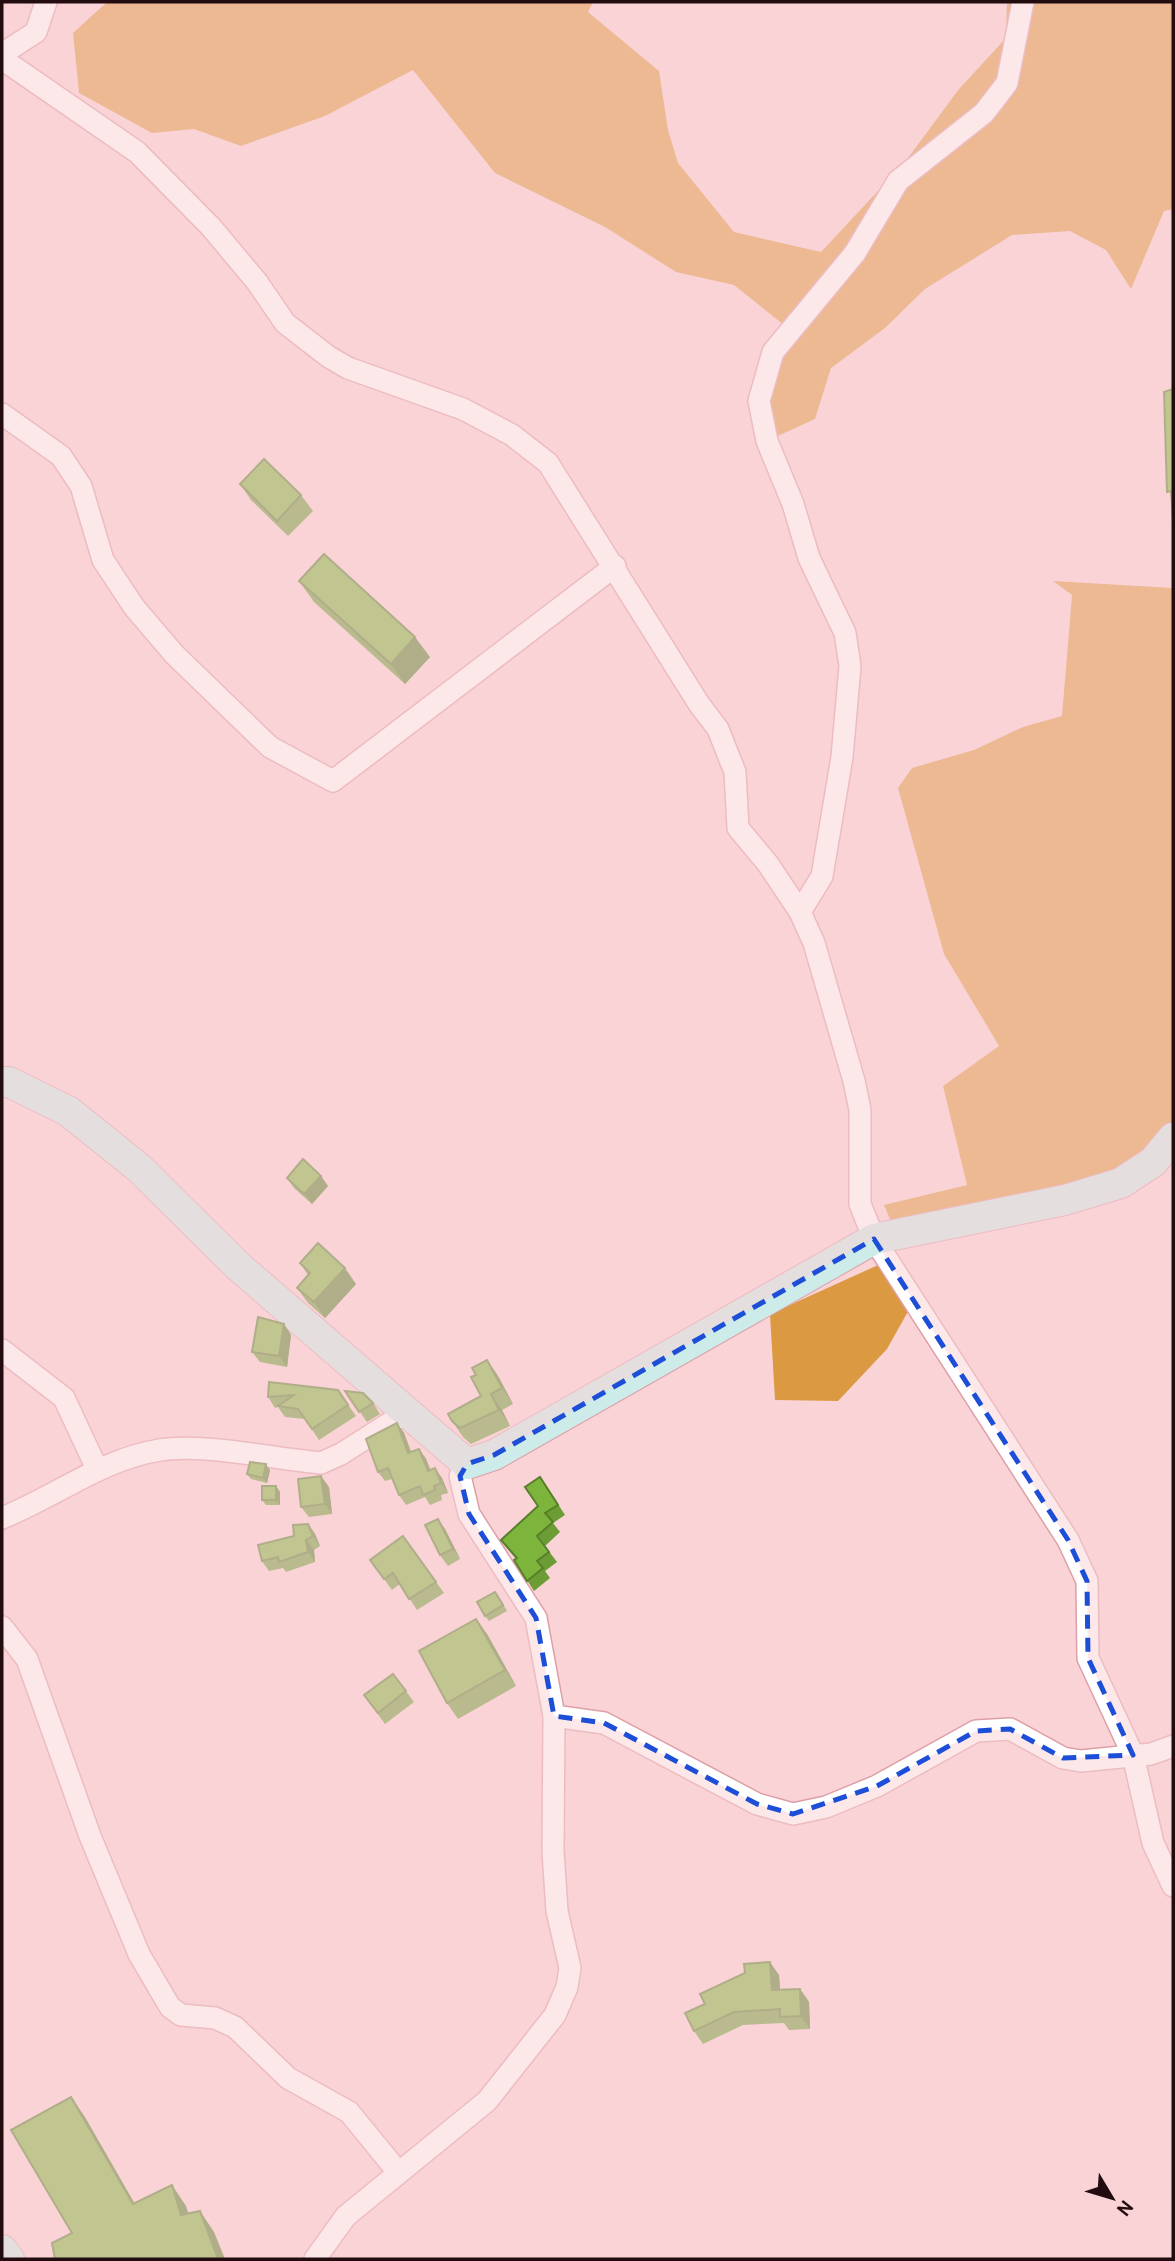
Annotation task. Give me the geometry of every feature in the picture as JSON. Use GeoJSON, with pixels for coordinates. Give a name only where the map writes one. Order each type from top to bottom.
{"type":"FeatureCollection","features":[{"type":"Feature","properties":{"kind":"street"},"geometry":{"type":"LineString","coordinates":[[46,2],[36,32],[2,56],[137,152],[211,227],[257,282],[285,323],[329,357],[348,368],[463,409],[512,435],[548,463],[699,704],[718,729],[735,772],[738,828],[800,912],[821,966],[860,1110],[860,1203],[874,1239],[1068,1540],[1087,1581],[1088,1658],[1133,1755],[1153,1843],[1173,1886]]}},
{"type":"Feature","properties":{"kind":"street"},"geometry":{"type":"LineString","coordinates":[[800,912],[822,876],[846,728],[850,666],[845,633],[810,558],[793,503],[767,441],[759,401],[773,352],[855,254],[898,181],[984,113],[1007,83],[1023,2]]}},
{"type":"Feature","properties":{"kind":"street"},"geometry":{"type":"LineString","coordinates":[[2,414],[61,456],[81,486],[103,560],[134,607],[174,654],[270,747],[333,780],[615,566]]}},
{"type":"Feature","properties":{"kind":"street"},"geometry":{"type":"LineString","coordinates":[[2,1082],[9,1082],[68,1111],[129,1160],[238,1266],[467,1464]]}},
{"type":"Feature","properties":{"kind":"street"},"geometry":{"type":"LineString","coordinates":[[315,2259],[346,2216],[487,2101],[555,2015],[567,1987],[570,1968],[557,1911],[553,1851],[554,1716],[536,1618],[469,1514],[460,1476],[467,1464],[495,1455],[874,1239],[1065,1200],[1122,1183],[1153,1162],[1173,1138]]}},
{"type":"Feature","properties":{"kind":"street"},"geometry":{"type":"LineString","coordinates":[[2,1350],[64,1398],[97,1469]]}},
{"type":"Feature","properties":{"kind":"street"},"geometry":{"type":"LineString","coordinates":[[2,1518],[97,1469],[159,1450],[187,1449],[321,1463],[341,1454],[407,1412]]}},
{"type":"Feature","properties":{"kind":"street"},"geometry":{"type":"LineString","coordinates":[[2,1627],[27,1659],[95,1849],[139,1954],[170,2007],[181,2015],[215,2018],[235,2027],[288,2078],[349,2112],[398,2172]]}},
{"type":"Feature","properties":{"kind":"street"},"geometry":{"type":"LineString","coordinates":[[554,1716],[604,1723],[757,1804],[793,1814],[826,1807],[877,1786],[976,1731],[1010,1729],[1063,1758],[1072,1760],[1133,1755],[1173,1746]]}},
{"type":"Feature","properties":{"kind":"street"},"geometry":{"type":"LineString","coordinates":[[2,2250],[9,2259]]}},
{"type":"Feature","properties":{"kind":"highlighted area"},"geometry":{"type":"Polygon","coordinates":[[[874,1239],[1068,1540],[1087,1581],[1088,1658],[1133,1755],[1063,1758],[1010,1729],[976,1731],[877,1786],[793,1814],[757,1804],[604,1723],[554,1716],[536,1618],[469,1514],[460,1476],[467,1464],[494,1455],[874,1239]]]}},
{"type":"Feature","properties":{"kind":"shaded area"},"geometry":{"type":"Polygon","coordinates":[[[107,2],[593,2],[588,12],[659,71],[668,130],[678,163],[734,232],[821,252],[905,162],[959,89],[1006,38],[1007,2],[1173,2],[1173,209],[1164,211],[1131,289],[1106,250],[1070,231],[1012,235],[925,289],[885,328],[831,368],[815,419],[767,441],[770,402],[785,326],[734,285],[676,272],[605,227],[495,173],[413,70],[325,116],[241,146],[194,129],[152,133],[79,93],[73,33],[107,2]]]}},
{"type":"Feature","properties":{"kind":"shaded area"},"geometry":{"type":"Polygon","coordinates":[[[1053,581],[1173,588],[1173,1146],[1107,1178],[893,1226],[884,1205],[967,1185],[943,1086],[999,1046],[944,954],[898,788],[912,768],[974,750],[1023,727],[1062,716],[1072,595],[1053,581]]]}},
{"type":"Feature","properties":{"kind":"shaded area"},"geometry":{"type":"Polygon","coordinates":[[[898,1256],[920,1290],[887,1349],[838,1401],[775,1400],[770,1314],[898,1256]]]}},
{"type":"Feature","properties":{"kind":"building"},"geometry":{"type":"Polygon","coordinates":[[[1173,389],[1173,521],[1171,491],[1167,492],[1164,392],[1173,389]]]}},
{"type":"Feature","properties":{"kind":"building"},"geometry":{"type":"Polygon","coordinates":[[[264,459],[301,495],[277,521],[240,484],[264,459]]]}},
{"type":"Feature","properties":{"kind":"building"},"geometry":{"type":"Polygon","coordinates":[[[324,554],[415,637],[391,664],[299,581],[324,554]]]}},
{"type":"Feature","properties":{"kind":"building"},"geometry":{"type":"Polygon","coordinates":[[[303,1159],[321,1176],[304,1194],[287,1178],[303,1159]]]}},
{"type":"Feature","properties":{"kind":"building"},"geometry":{"type":"Polygon","coordinates":[[[318,1243],[345,1268],[314,1302],[297,1288],[310,1273],[300,1263],[318,1243]]]}},
{"type":"Feature","properties":{"kind":"building"},"geometry":{"type":"Polygon","coordinates":[[[258,1317],[284,1324],[279,1356],[252,1352],[258,1317]]]}},
{"type":"Feature","properties":{"kind":"building"},"geometry":{"type":"Polygon","coordinates":[[[487,1360],[502,1388],[491,1394],[499,1410],[460,1428],[448,1414],[481,1396],[471,1377],[476,1375],[472,1368],[487,1360]]]}},
{"type":"Feature","properties":{"kind":"building"},"geometry":{"type":"Polygon","coordinates":[[[269,1382],[338,1390],[348,1405],[312,1429],[298,1409],[278,1406],[294,1395],[268,1397],[269,1382]]]}},
{"type":"Feature","properties":{"kind":"building"},"geometry":{"type":"Polygon","coordinates":[[[345,1391],[363,1393],[373,1403],[359,1412],[345,1391]]]}},
{"type":"Feature","properties":{"kind":"building"},"geometry":{"type":"Polygon","coordinates":[[[397,1423],[408,1453],[419,1449],[428,1471],[435,1468],[441,1483],[434,1486],[435,1490],[423,1495],[420,1486],[399,1495],[388,1468],[378,1472],[366,1439],[397,1423]]]}},
{"type":"Feature","properties":{"kind":"building"},"geometry":{"type":"Polygon","coordinates":[[[250,1462],[266,1464],[263,1478],[247,1474],[250,1462]]]}},
{"type":"Feature","properties":{"kind":"building"},"geometry":{"type":"Polygon","coordinates":[[[321,1476],[325,1504],[301,1507],[298,1479],[321,1476]]]}},
{"type":"Feature","properties":{"kind":"building"},"geometry":{"type":"Polygon","coordinates":[[[540,1477],[558,1505],[545,1513],[553,1522],[537,1536],[549,1552],[537,1561],[543,1568],[527,1581],[514,1560],[517,1558],[501,1540],[538,1506],[525,1487],[540,1477]]]}},
{"type":"Feature","properties":{"kind":"building"},"geometry":{"type":"Polygon","coordinates":[[[262,1486],[276,1486],[276,1500],[262,1500],[262,1486]]]}},
{"type":"Feature","properties":{"kind":"building"},"geometry":{"type":"Polygon","coordinates":[[[438,1519],[453,1549],[440,1555],[425,1525],[438,1519]]]}},
{"type":"Feature","properties":{"kind":"building"},"geometry":{"type":"Polygon","coordinates":[[[308,1524],[313,1536],[306,1540],[308,1552],[279,1562],[278,1557],[262,1561],[258,1545],[294,1536],[293,1525],[308,1524]]]}},
{"type":"Feature","properties":{"kind":"building"},"geometry":{"type":"Polygon","coordinates":[[[403,1536],[436,1582],[409,1599],[393,1573],[384,1579],[370,1560],[403,1536]]]}},
{"type":"Feature","properties":{"kind":"building"},"geometry":{"type":"Polygon","coordinates":[[[495,1592],[503,1605],[485,1616],[477,1602],[495,1592]]]}},
{"type":"Feature","properties":{"kind":"building"},"geometry":{"type":"Polygon","coordinates":[[[476,1619],[505,1670],[447,1703],[419,1651],[476,1619]]]}},
{"type":"Feature","properties":{"kind":"building"},"geometry":{"type":"Polygon","coordinates":[[[393,1674],[406,1691],[378,1713],[364,1695],[393,1674]]]}},
{"type":"Feature","properties":{"kind":"building"},"geometry":{"type":"Polygon","coordinates":[[[770,1962],[772,1990],[800,1989],[801,2016],[780,2017],[780,2009],[734,2012],[694,2031],[685,2013],[705,2004],[700,1994],[745,1973],[744,1964],[770,1962]]]}},
{"type":"Feature","properties":{"kind":"building"},"geometry":{"type":"Polygon","coordinates":[[[71,2097],[133,2204],[172,2185],[181,2215],[200,2211],[218,2259],[55,2259],[52,2243],[72,2233],[11,2130],[71,2097]]]}}]}
